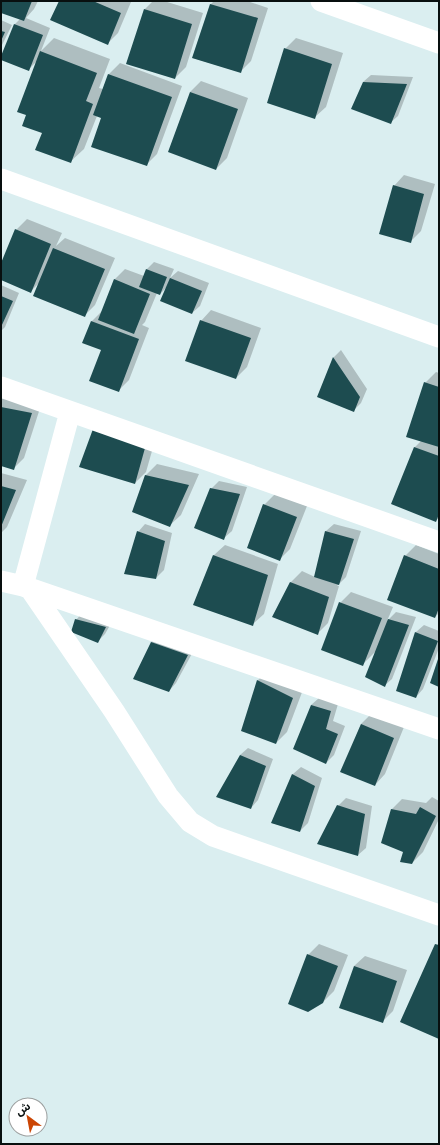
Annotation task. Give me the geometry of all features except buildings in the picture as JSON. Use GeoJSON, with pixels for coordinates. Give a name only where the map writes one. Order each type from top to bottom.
{"type":"FeatureCollection","features":[{"type":"Feature","properties":{"kind":"street"},"geometry":{"type":"LineString","coordinates":[[321,1],[439,43]]}},
{"type":"Feature","properties":{"kind":"street"},"geometry":{"type":"LineString","coordinates":[[1,179],[439,337]]}},
{"type":"Feature","properties":{"kind":"street"},"geometry":{"type":"LineString","coordinates":[[1,387],[439,542]]}},
{"type":"Feature","properties":{"kind":"street"},"geometry":{"type":"LineString","coordinates":[[70,412],[27,588],[114,712],[168,796],[190,822],[213,836],[439,915]]}},
{"type":"Feature","properties":{"kind":"street"},"geometry":{"type":"LineString","coordinates":[[1,581],[27,588],[439,729]]}}]}
